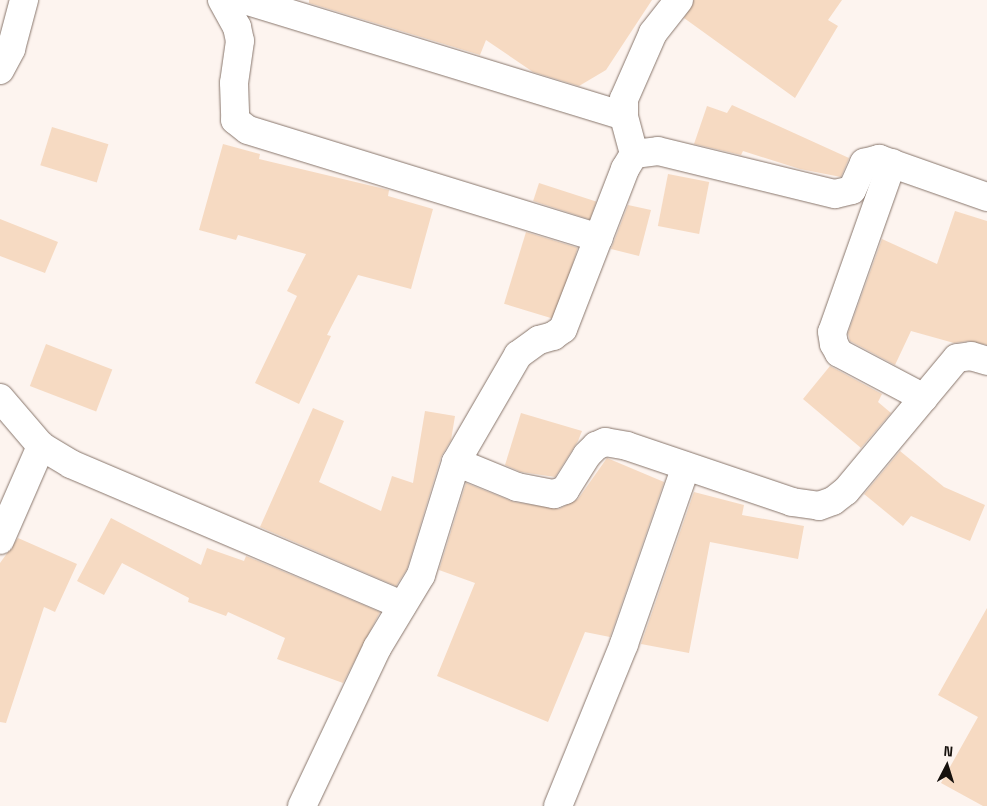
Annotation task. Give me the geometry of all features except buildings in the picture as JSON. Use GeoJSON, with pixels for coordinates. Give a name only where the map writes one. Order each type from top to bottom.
{"type":"FeatureCollection","features":[{"type":"Feature","properties":{"kind":"street"},"geometry":{"type":"LineString","coordinates":[[0,70],[11,49],[24,0]]}},
{"type":"Feature","properties":{"kind":"street"},"geometry":{"type":"LineString","coordinates":[[222,0],[237,27],[240,41],[235,120],[248,130],[598,238]]}},
{"type":"Feature","properties":{"kind":"street"},"geometry":{"type":"LineString","coordinates":[[245,0],[624,116]]}},
{"type":"Feature","properties":{"kind":"street"},"geometry":{"type":"LineString","coordinates":[[302,806],[377,648],[421,575],[456,462],[518,355],[539,340],[553,336],[563,328],[598,238],[634,154],[624,116],[624,99],[632,77],[653,33],[679,0]]}},
{"type":"Feature","properties":{"kind":"street"},"geometry":{"type":"LineString","coordinates":[[634,154],[658,150],[835,194],[852,190],[864,163],[879,160],[892,162],[987,196]]}},
{"type":"Feature","properties":{"kind":"street"},"geometry":{"type":"LineString","coordinates":[[892,162],[832,332],[834,344],[839,353],[924,398]]}},
{"type":"Feature","properties":{"kind":"street"},"geometry":{"type":"LineString","coordinates":[[456,462],[517,487],[554,494],[565,490],[588,455],[596,446],[605,442],[686,466],[792,502],[819,506],[833,501],[846,491],[957,358],[971,356],[987,361]]}},
{"type":"Feature","properties":{"kind":"street"},"geometry":{"type":"LineString","coordinates":[[0,398],[41,446],[71,464],[402,605]]}},
{"type":"Feature","properties":{"kind":"street"},"geometry":{"type":"LineString","coordinates":[[0,540],[41,446]]}},
{"type":"Feature","properties":{"kind":"street"},"geometry":{"type":"LineString","coordinates":[[558,806],[624,644],[686,466]]}}]}
